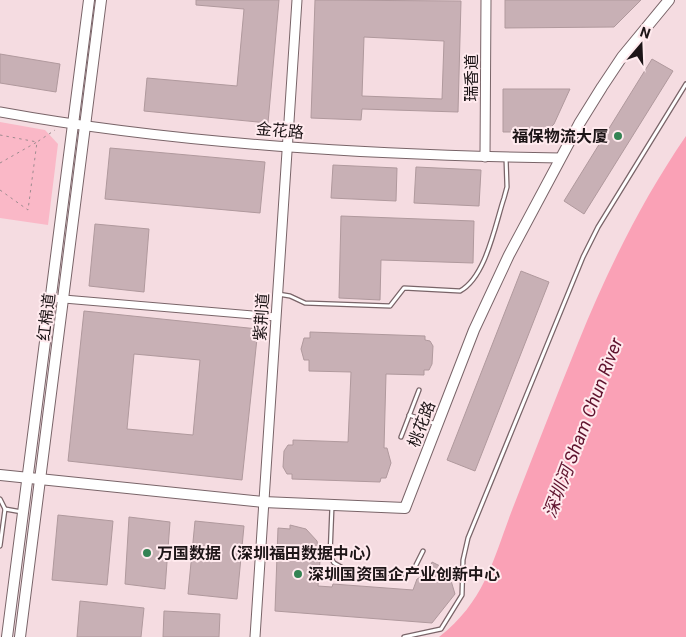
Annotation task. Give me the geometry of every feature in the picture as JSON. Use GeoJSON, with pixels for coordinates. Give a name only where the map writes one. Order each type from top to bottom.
{"type":"FeatureCollection","features":[{"type":"Feature","properties":{"kind":"main road","name":"红棉道"},"geometry":{"type":"LineString","coordinates":[[7,637],[29,479],[89,0]]}},
{"type":"Feature","properties":{"kind":"main road","name":"红棉道"},"geometry":{"type":"LineString","coordinates":[[20,637],[63,300],[74,125],[101,0]]}},
{"type":"Feature","properties":{"kind":"main road","name":"桃花路"},"geometry":{"type":"LineString","coordinates":[[0,474],[29,479],[263,502],[405,508],[436,425],[492,291],[560,158],[622,57],[669,0]]}},
{"type":"Feature","properties":{"kind":"street","name":"紫荆道"},"geometry":{"type":"LineString","coordinates":[[255,637],[297,0]]}},
{"type":"Feature","properties":{"kind":"street","name":"瑞香道"},"geometry":{"type":"LineString","coordinates":[[485,157],[486,0]]}},
{"type":"Feature","properties":{"kind":"street","name":"金花路"},"geometry":{"type":"LineString","coordinates":[[0,112],[74,125],[288,146],[485,157],[560,158]]}},
{"type":"Feature","properties":{"kind":"street"},"geometry":{"type":"LineString","coordinates":[[52,298],[276,317]]}},
{"type":"Feature","properties":{"kind":"lane"},"geometry":{"type":"LineString","coordinates":[[404,637],[441,629],[462,595],[463,560],[468,538],[583,257],[624,185],[686,84]]}},
{"type":"Feature","properties":{"kind":"lane"},"geometry":{"type":"LineString","coordinates":[[277,293],[290,296],[305,303],[390,306],[404,288],[460,290],[465,288],[475,279],[481,266],[504,198],[507,187],[506,157]]}},
{"type":"Feature","properties":{"kind":"lane"},"geometry":{"type":"LineString","coordinates":[[401,437],[419,390]]}},
{"type":"Feature","properties":{"kind":"lane"},"geometry":{"type":"LineString","coordinates":[[409,415],[436,425]]}},
{"type":"Feature","properties":{"kind":"lane"},"geometry":{"type":"LineString","coordinates":[[0,499],[5,509],[0,546]]}},
{"type":"Feature","properties":{"kind":"lane"},"geometry":{"type":"LineString","coordinates":[[332,505],[330,556],[341,568],[348,571],[403,574],[414,571],[423,551]]}},
{"type":"Feature","properties":{"kind":"lane"},"geometry":{"type":"LineString","coordinates":[[5,509],[24,512]]}},
{"type":"Feature","properties":{"kind":"path"},"geometry":{"type":"LineString","coordinates":[[0,162],[74,125]]}},
{"type":"Feature","properties":{"kind":"path"},"geometry":{"type":"LineString","coordinates":[[0,135],[37,142]]}},
{"type":"Feature","properties":{"kind":"path"},"geometry":{"type":"LineString","coordinates":[[0,190],[28,210],[37,142]]}},
{"type":"Feature","properties":{"kind":"shaded area"},"geometry":{"type":"Polygon","coordinates":[[[0,122],[45,130],[58,144],[48,225],[0,218],[0,122]]]}},
{"type":"Feature","properties":{"kind":"water","name":"深圳河 Sham Chun River"},"geometry":{"type":"Polygon","coordinates":[[[686,136],[686,637],[439,637],[468,608],[487,577],[601,289],[640,211],[686,136]]]}},
{"type":"Feature","properties":{"kind":"building"},"geometry":{"type":"Polygon","coordinates":[[[196,0],[279,0],[268,123],[144,111],[147,78],[237,86],[244,9],[196,5],[196,0]]]}},
{"type":"Feature","properties":{"kind":"building"},"geometry":{"type":"Polygon","coordinates":[[[315,0],[461,1],[458,112],[362,109],[361,120],[311,118],[315,0]],[[364,37],[362,96],[442,99],[444,41],[364,37]]]}},
{"type":"Feature","properties":{"kind":"building"},"geometry":{"type":"Polygon","coordinates":[[[505,0],[641,0],[614,27],[505,28],[505,0]]]}},
{"type":"Feature","properties":{"kind":"building"},"geometry":{"type":"Polygon","coordinates":[[[0,54],[60,64],[56,92],[0,83],[0,54]]]}},
{"type":"Feature","properties":{"kind":"building","name":"福保物流大厦"},"geometry":{"type":"Polygon","coordinates":[[[652,59],[673,71],[584,214],[564,201],[652,59]]]}},
{"type":"Feature","properties":{"kind":"building"},"geometry":{"type":"Polygon","coordinates":[[[503,89],[570,89],[554,124],[549,129],[543,132],[503,132],[503,89]]]}},
{"type":"Feature","properties":{"kind":"building"},"geometry":{"type":"Polygon","coordinates":[[[110,148],[265,162],[260,213],[105,199],[110,148]]]}},
{"type":"Feature","properties":{"kind":"building"},"geometry":{"type":"Polygon","coordinates":[[[333,165],[397,168],[396,201],[331,198],[333,165]]]}},
{"type":"Feature","properties":{"kind":"building"},"geometry":{"type":"Polygon","coordinates":[[[416,167],[481,170],[479,206],[414,203],[416,167]]]}},
{"type":"Feature","properties":{"kind":"building"},"geometry":{"type":"Polygon","coordinates":[[[341,216],[474,221],[473,263],[381,260],[380,300],[339,298],[341,216]]]}},
{"type":"Feature","properties":{"kind":"building"},"geometry":{"type":"Polygon","coordinates":[[[95,224],[149,229],[144,292],[89,286],[95,224]]]}},
{"type":"Feature","properties":{"kind":"building"},"geometry":{"type":"Polygon","coordinates":[[[521,271],[549,282],[475,471],[447,460],[521,271]]]}},
{"type":"Feature","properties":{"kind":"building"},"geometry":{"type":"Polygon","coordinates":[[[84,311],[258,329],[242,480],[68,461],[84,311]],[[134,354],[127,429],[193,435],[200,360],[134,354]]]}},
{"type":"Feature","properties":{"kind":"building"},"geometry":{"type":"Polygon","coordinates":[[[310,332],[425,336],[425,340],[430,341],[433,346],[432,364],[429,370],[424,370],[424,375],[386,374],[384,448],[387,448],[391,463],[386,478],[381,478],[380,482],[292,479],[292,474],[287,474],[283,467],[284,451],[288,445],[293,445],[293,440],[348,442],[351,372],[309,371],[309,360],[304,360],[301,349],[304,338],[310,338],[310,332]]]}},
{"type":"Feature","properties":{"kind":"building"},"geometry":{"type":"Polygon","coordinates":[[[58,515],[113,521],[107,585],[52,580],[58,515]]]}},
{"type":"Feature","properties":{"kind":"building","name":"万国数据（深圳福田数据中心）"},"geometry":{"type":"Polygon","coordinates":[[[129,517],[170,522],[165,589],[125,584],[129,517]]]}},
{"type":"Feature","properties":{"kind":"building"},"geometry":{"type":"Polygon","coordinates":[[[195,521],[244,526],[237,599],[188,594],[195,521]]]}},
{"type":"Feature","properties":{"kind":"building","name":"深圳国资国企产业创新中心"},"geometry":{"type":"Polygon","coordinates":[[[290,525],[306,529],[317,541],[320,561],[318,586],[332,587],[333,584],[413,590],[417,579],[429,572],[432,562],[444,568],[449,574],[455,594],[432,623],[275,611],[278,528],[290,529],[290,525]]]}},
{"type":"Feature","properties":{"kind":"building"},"geometry":{"type":"Polygon","coordinates":[[[80,601],[144,608],[141,637],[77,637],[80,601]]]}},
{"type":"Feature","properties":{"kind":"building"},"geometry":{"type":"Polygon","coordinates":[[[164,611],[220,614],[219,637],[163,637],[164,611]]]}},
{"type":"Feature","properties":{"kind":"place","name":"福保物流大厦"},"geometry":{"type":"Point","coordinates":[618,136]}},
{"type":"Feature","properties":{"kind":"place","name":"万国数据（深圳福田数据中心）"},"geometry":{"type":"Point","coordinates":[147,553]}},
{"type":"Feature","properties":{"kind":"place","name":"深圳国资国企产业创新中心"},"geometry":{"type":"Point","coordinates":[298,574]}}]}
